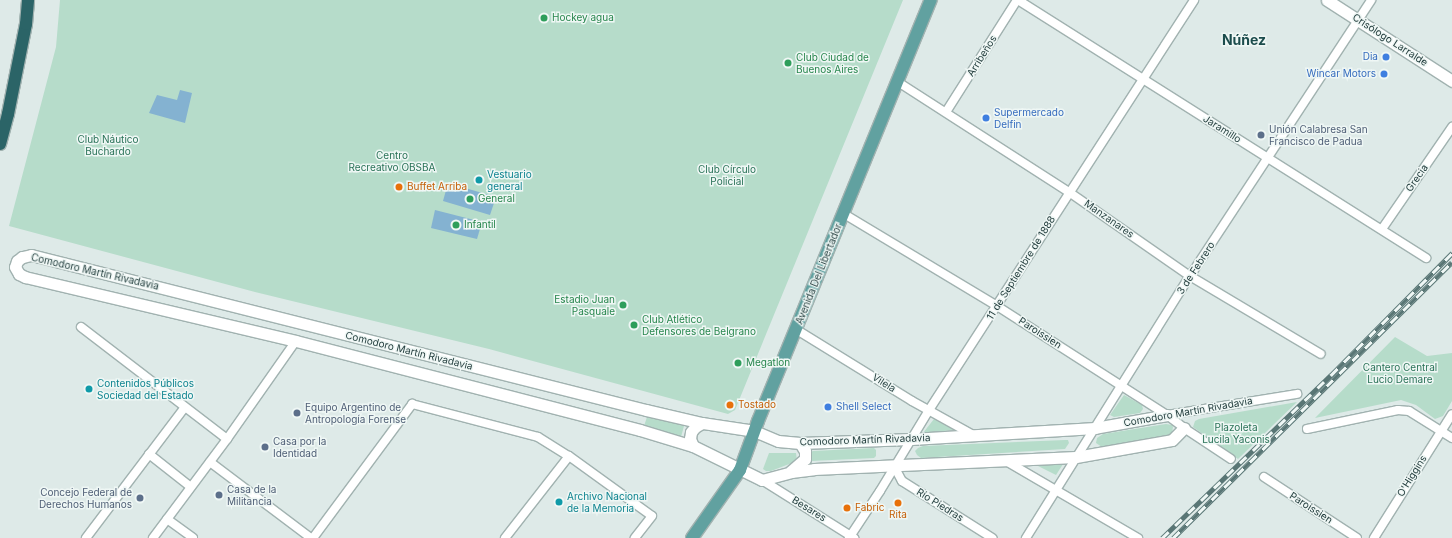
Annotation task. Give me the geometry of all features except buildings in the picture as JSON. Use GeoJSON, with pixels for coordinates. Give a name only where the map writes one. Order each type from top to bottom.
{"type":"FeatureCollection","features":[{"type":"Feature","properties":{"kind":"highway"},"geometry":{"type":"LineString","coordinates":[[0,144],[12,92],[28,0]]}},
{"type":"Feature","properties":{"kind":"main road","name":"Avenida Del Libertador"},"geometry":{"type":"LineString","coordinates":[[692,538],[740,470],[931,0]]}},
{"type":"Feature","properties":{"kind":"street","name":"Jaramillo"},"geometry":{"type":"LineString","coordinates":[[1017,0],[1426,258]]}},
{"type":"Feature","properties":{"kind":"street","name":"Arribeños"},"geometry":{"type":"LineString","coordinates":[[946,112],[1017,0]]}},
{"type":"Feature","properties":{"kind":"street","name":"11 de Septiembre de 1888"},"geometry":{"type":"LineString","coordinates":[[852,537],[929,410],[1194,0]]}},
{"type":"Feature","properties":{"kind":"street","name":"Crisólogo Larralde"},"geometry":{"type":"LineString","coordinates":[[1327,0],[1452,81]]}},
{"type":"Feature","properties":{"kind":"street","name":"3 de Febrero"},"geometry":{"type":"LineString","coordinates":[[1026,538],[1190,276],[1371,0]]}},
{"type":"Feature","properties":{"kind":"street","name":"Manzanares"},"geometry":{"type":"LineString","coordinates":[[898,82],[1069,192],[1190,276],[1321,354]]}},
{"type":"Feature","properties":{"kind":"street","name":"Grecia"},"geometry":{"type":"LineString","coordinates":[[1382,229],[1452,127]]}},
{"type":"Feature","properties":{"kind":"street","name":"Paroissien"},"geometry":{"type":"LineString","coordinates":[[844,214],[997,306],[1167,415],[1230,459]]}},
{"type":"Feature","properties":{"kind":"street","name":"Comodoro Martín Rivadavia"},"geometry":{"type":"LineString","coordinates":[[1184,428],[1172,440],[1076,457],[821,468],[791,472],[762,480],[693,446],[640,430],[296,341],[25,277],[19,274],[16,267],[17,260],[31,255],[702,423],[755,431],[778,441],[800,444],[911,440],[1095,428],[1298,394]]}},
{"type":"Feature","properties":{"kind":"street"},"geometry":{"type":"LineString","coordinates":[[269,335],[273,316]]}},
{"type":"Feature","properties":{"kind":"street"},"geometry":{"type":"LineString","coordinates":[[81,328],[227,439]]}},
{"type":"Feature","properties":{"kind":"street","name":"Vilela"},"geometry":{"type":"LineString","coordinates":[[797,330],[973,435]]}},
{"type":"Feature","properties":{"kind":"street"},"geometry":{"type":"LineString","coordinates":[[153,538],[227,439],[296,341]]}},
{"type":"Feature","properties":{"kind":"street"},"geometry":{"type":"LineString","coordinates":[[210,462],[312,538],[412,404],[538,437],[569,456],[652,516],[635,538]]}},
{"type":"Feature","properties":{"kind":"street"},"geometry":{"type":"LineString","coordinates":[[86,538],[185,407]]}},
{"type":"Feature","properties":{"kind":"street"},"geometry":{"type":"LineString","coordinates":[[1307,429],[1398,410],[1409,411],[1452,438]]}},
{"type":"Feature","properties":{"kind":"street","name":"O'Higgins"},"geometry":{"type":"LineString","coordinates":[[1374,538],[1452,414]]}},
{"type":"Feature","properties":{"kind":"street"},"geometry":{"type":"LineString","coordinates":[[693,446],[690,439],[691,432],[695,427],[702,423]]}},
{"type":"Feature","properties":{"kind":"street"},"geometry":{"type":"LineString","coordinates":[[791,472],[805,459],[805,451],[800,444]]}},
{"type":"Feature","properties":{"kind":"street"},"geometry":{"type":"LineString","coordinates":[[149,454],[191,487]]}},
{"type":"Feature","properties":{"kind":"street"},"geometry":{"type":"LineString","coordinates":[[504,538],[569,456]]}},
{"type":"Feature","properties":{"kind":"street"},"geometry":{"type":"LineString","coordinates":[[1006,461],[1138,538]]}},
{"type":"Feature","properties":{"kind":"street","name":"Río Piedras"},"geometry":{"type":"LineString","coordinates":[[894,466],[902,481],[992,538]]}},
{"type":"Feature","properties":{"kind":"street","name":"Paroissien"},"geometry":{"type":"LineString","coordinates":[[1264,478],[1358,538]]}},
{"type":"Feature","properties":{"kind":"street","name":"Besares"},"geometry":{"type":"LineString","coordinates":[[762,480],[852,537]]}},
{"type":"Feature","properties":{"kind":"street"},"geometry":{"type":"LineString","coordinates":[[167,520],[193,538]]}},
{"type":"Feature","properties":{"kind":"green space"},"geometry":{"type":"Polygon","coordinates":[[[60,0],[903,0],[735,410],[728,414],[489,349],[255,292],[9,226],[56,47],[60,0]]]}},
{"type":"Feature","properties":{"kind":"green space","name":"Cantero Central Lucio Demare"},"geometry":{"type":"Polygon","coordinates":[[[1395,337],[1427,356],[1452,353],[1452,401],[1443,416],[1435,419],[1416,405],[1401,400],[1315,418],[1395,337]]]}},
{"type":"Feature","properties":{"kind":"green space"},"geometry":{"type":"Polygon","coordinates":[[[1124,395],[1142,405],[1143,409],[1140,413],[1114,417],[1110,415],[1124,395]]]}},
{"type":"Feature","properties":{"kind":"green space","name":"Plazoleta Lucila Yaconis"},"geometry":{"type":"Polygon","coordinates":[[[1297,402],[1238,459],[1193,427],[1195,421],[1199,419],[1297,402]]]}},
{"type":"Feature","properties":{"kind":"green space"},"geometry":{"type":"Polygon","coordinates":[[[648,414],[684,426],[681,437],[644,426],[648,414]]]}},
{"type":"Feature","properties":{"kind":"green space"},"geometry":{"type":"Polygon","coordinates":[[[934,419],[954,430],[923,433],[934,419]]]}},
{"type":"Feature","properties":{"kind":"green space"},"geometry":{"type":"Polygon","coordinates":[[[1166,424],[1172,425],[1173,427],[1172,433],[1168,435],[1102,447],[1096,443],[1097,438],[1103,434],[1166,424]]]}},
{"type":"Feature","properties":{"kind":"green space"},"geometry":{"type":"Polygon","coordinates":[[[1068,440],[1069,443],[1065,449],[921,458],[915,451],[923,446],[1068,440]]]}},
{"type":"Feature","properties":{"kind":"green space"},"geometry":{"type":"Polygon","coordinates":[[[874,448],[876,450],[876,456],[874,458],[811,461],[810,459],[810,453],[813,451],[874,448]]]}},
{"type":"Feature","properties":{"kind":"green space"},"geometry":{"type":"Polygon","coordinates":[[[769,453],[796,453],[797,461],[771,471],[766,471],[763,469],[769,453]]]}},
{"type":"Feature","properties":{"kind":"green space"},"geometry":{"type":"Polygon","coordinates":[[[1065,461],[1056,475],[1034,464],[1065,461]]]}},
{"type":"Feature","properties":{"kind":"water"},"geometry":{"type":"Polygon","coordinates":[[[180,90],[192,93],[185,123],[149,113],[157,95],[177,100],[180,90]]]}},
{"type":"Feature","properties":{"kind":"water","name":"General"},"geometry":{"type":"Polygon","coordinates":[[[448,183],[496,197],[490,215],[443,201],[448,183]]]}},
{"type":"Feature","properties":{"kind":"water","name":"Infantil"},"geometry":{"type":"Polygon","coordinates":[[[435,210],[482,222],[477,239],[431,228],[435,210]]]}},
{"type":"Feature","properties":{"kind":"railway"},"geometry":{"type":"LineString","coordinates":[[1162,538],[1331,375],[1452,253]]}},
{"type":"Feature","properties":{"kind":"railway"},"geometry":{"type":"LineString","coordinates":[[1173,538],[1452,262]]}},
{"type":"Feature","properties":{"kind":"place","name":"Hockey agua"},"geometry":{"type":"Point","coordinates":[544,18]}},
{"type":"Feature","properties":{"kind":"place","name":"Dia"},"geometry":{"type":"Point","coordinates":[1386,57]}},
{"type":"Feature","properties":{"kind":"place","name":"Club Ciudad de Buenos Aires"},"geometry":{"type":"Point","coordinates":[788,63]}},
{"type":"Feature","properties":{"kind":"place","name":"Wincar Motors"},"geometry":{"type":"Point","coordinates":[1384,74]}},
{"type":"Feature","properties":{"kind":"place","name":"Supermercado Delfin"},"geometry":{"type":"Point","coordinates":[986,118]}},
{"type":"Feature","properties":{"kind":"place","name":"Unión Calabresa San Francisco de Padua"},"geometry":{"type":"Point","coordinates":[1261,135]}},
{"type":"Feature","properties":{"kind":"place","name":"Vestuario general"},"geometry":{"type":"Point","coordinates":[479,180]}},
{"type":"Feature","properties":{"kind":"place","name":"Buffet Arriba"},"geometry":{"type":"Point","coordinates":[399,187]}},
{"type":"Feature","properties":{"kind":"place","name":"General"},"geometry":{"type":"Point","coordinates":[470,199]}},
{"type":"Feature","properties":{"kind":"place","name":"Infantil"},"geometry":{"type":"Point","coordinates":[456,225]}},
{"type":"Feature","properties":{"kind":"place","name":"Estadio Juan Pasquale"},"geometry":{"type":"Point","coordinates":[623,305]}},
{"type":"Feature","properties":{"kind":"place","name":"Club Atlético Defensores de Belgrano"},"geometry":{"type":"Point","coordinates":[634,325]}},
{"type":"Feature","properties":{"kind":"place","name":"Megatlon"},"geometry":{"type":"Point","coordinates":[738,363]}},
{"type":"Feature","properties":{"kind":"place","name":"Contenidos Públicos Sociedad del Estado"},"geometry":{"type":"Point","coordinates":[89,389]}},
{"type":"Feature","properties":{"kind":"place","name":"Tostado"},"geometry":{"type":"Point","coordinates":[730,405]}},
{"type":"Feature","properties":{"kind":"place","name":"Shell Select"},"geometry":{"type":"Point","coordinates":[828,407]}},
{"type":"Feature","properties":{"kind":"place","name":"Equipo Argentino de Antropología Forense"},"geometry":{"type":"Point","coordinates":[297,413]}},
{"type":"Feature","properties":{"kind":"place","name":"Casa por la Identidad"},"geometry":{"type":"Point","coordinates":[265,447]}},
{"type":"Feature","properties":{"kind":"place","name":"Casa de la Militancia"},"geometry":{"type":"Point","coordinates":[219,495]}},
{"type":"Feature","properties":{"kind":"place","name":"Concejo Federal de Derechos Humanos"},"geometry":{"type":"Point","coordinates":[140,498]}},
{"type":"Feature","properties":{"kind":"place","name":"Archivo Nacional de la Memoria"},"geometry":{"type":"Point","coordinates":[559,502]}},
{"type":"Feature","properties":{"kind":"place","name":"Rita"},"geometry":{"type":"Point","coordinates":[898,503]}},
{"type":"Feature","properties":{"kind":"place","name":"Fabric"},"geometry":{"type":"Point","coordinates":[847,508]}},
{"type":"Feature","properties":{"kind":"district","name":"Núñez"},"geometry":{"type":"Point","coordinates":[1244,40]}},
{"type":"Feature","properties":{"kind":"park label","name":"Club Náutico Buchardo"},"geometry":{"type":"Point","coordinates":[108,144]}},
{"type":"Feature","properties":{"kind":"park label","name":"Centro Recreativo OBSBA"},"geometry":{"type":"Point","coordinates":[392,160]}},
{"type":"Feature","properties":{"kind":"park label","name":"Club Círculo Policial"},"geometry":{"type":"Point","coordinates":[727,174]}}]}
